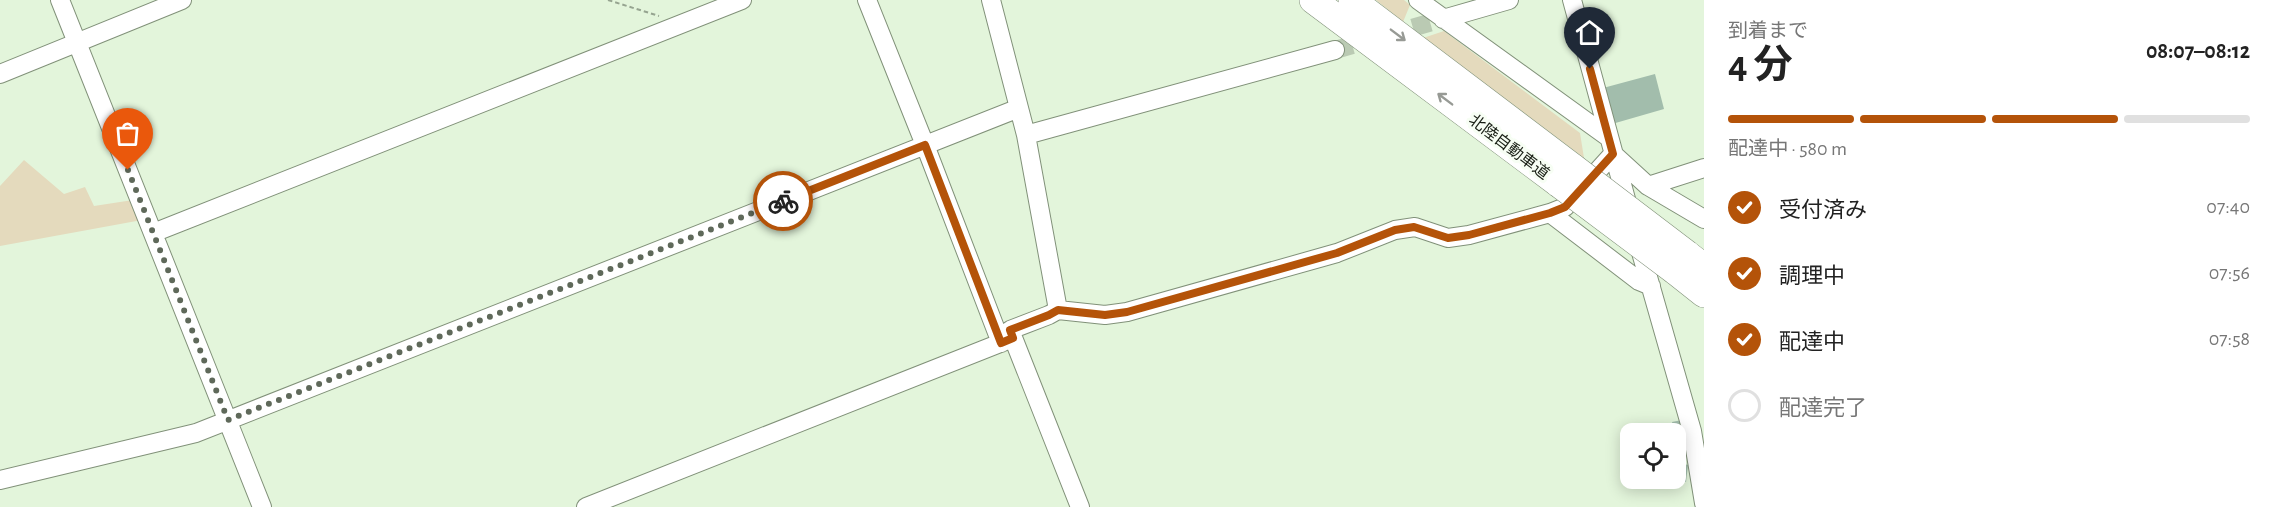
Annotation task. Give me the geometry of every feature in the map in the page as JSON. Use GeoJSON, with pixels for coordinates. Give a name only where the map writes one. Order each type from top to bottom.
{"type":"FeatureCollection","features":[{"type":"Feature","properties":{"kind":"highway"},"geometry":{"type":"LineString","coordinates":[[1308,0],[1349,12]]}},
{"type":"Feature","properties":{"kind":"highway","name":"北陸自動車道"},"geometry":{"type":"LineString","coordinates":[[1313,0],[1349,12],[1567,176],[1689,264],[1704,294]]}},
{"type":"Feature","properties":{"kind":"street"},"geometry":{"type":"LineString","coordinates":[[60,0],[262,507]]}},
{"type":"Feature","properties":{"kind":"street"},"geometry":{"type":"LineString","coordinates":[[0,74],[182,0]]}},
{"type":"Feature","properties":{"kind":"street"},"geometry":{"type":"LineString","coordinates":[[153,233],[741,0]]}},
{"type":"Feature","properties":{"kind":"street"},"geometry":{"type":"LineString","coordinates":[[867,0],[925,145],[1080,507]]}},
{"type":"Feature","properties":{"kind":"street"},"geometry":{"type":"LineString","coordinates":[[991,0],[1026,135],[1058,310]]}},
{"type":"Feature","properties":{"kind":"street"},"geometry":{"type":"LineString","coordinates":[[1418,0],[1610,145],[1648,186],[1704,219]]}},
{"type":"Feature","properties":{"kind":"street"},"geometry":{"type":"LineString","coordinates":[[1443,19],[1509,0]]}},
{"type":"Feature","properties":{"kind":"street"},"geometry":{"type":"LineString","coordinates":[[1572,0],[1610,145],[1692,430],[1704,503]]}},
{"type":"Feature","properties":{"kind":"street"},"geometry":{"type":"LineString","coordinates":[[1026,135],[1335,50]]}},
{"type":"Feature","properties":{"kind":"street"},"geometry":{"type":"LineString","coordinates":[[0,480],[196,433],[1019,108]]}},
{"type":"Feature","properties":{"kind":"street"},"geometry":{"type":"LineString","coordinates":[[1007,340],[1010,330],[1058,310],[1105,315],[1127,312],[1337,253],[1395,230],[1414,227],[1448,238],[1469,235],[1550,213],[1565,207],[1610,145]]}},
{"type":"Feature","properties":{"kind":"street"},"geometry":{"type":"LineString","coordinates":[[1648,186],[1704,168]]}},
{"type":"Feature","properties":{"kind":"street"},"geometry":{"type":"LineString","coordinates":[[1550,213],[1639,281],[1651,286]]}},
{"type":"Feature","properties":{"kind":"street"},"geometry":{"type":"LineString","coordinates":[[586,507],[1007,340]]}},
{"type":"Feature","properties":{"kind":"path"},"geometry":{"type":"LineString","coordinates":[[608,0],[682,24]]}},
{"type":"Feature","properties":{"kind":"shaded area"},"geometry":{"type":"Polygon","coordinates":[[[1376,0],[1404,0],[1410,5],[1403,22],[1376,0]]]}},
{"type":"Feature","properties":{"kind":"shaded area"},"geometry":{"type":"Polygon","coordinates":[[[1444,31],[1580,133],[1584,158],[1423,38],[1444,31]]]}},
{"type":"Feature","properties":{"kind":"shaded area"},"geometry":{"type":"Polygon","coordinates":[[[24,160],[64,194],[85,187],[94,206],[133,200],[142,220],[0,246],[0,186],[24,160]]]}},
{"type":"Feature","properties":{"kind":"building"},"geometry":{"type":"Polygon","coordinates":[[[1655,74],[1664,109],[1612,124],[1603,88],[1655,74]]]}},
{"type":"Feature","properties":{"kind":"tunnel"},"geometry":{"type":"LineString","coordinates":[[1335,50],[1443,19]]}},
{"type":"Feature","properties":{"kind":"way so far"},"geometry":{"type":"LineString","coordinates":[[128,170],[228,420],[783,201]]}},
{"type":"Feature","properties":{"kind":"route"},"geometry":{"type":"LineString","coordinates":[[783,201],[925,145],[1001,343],[1013,338],[1010,330],[1058,310],[1105,315],[1127,312],[1337,253],[1395,230],[1414,227],[1448,238],[1469,235],[1565,207],[1613,154],[1590,69]]}}]}
